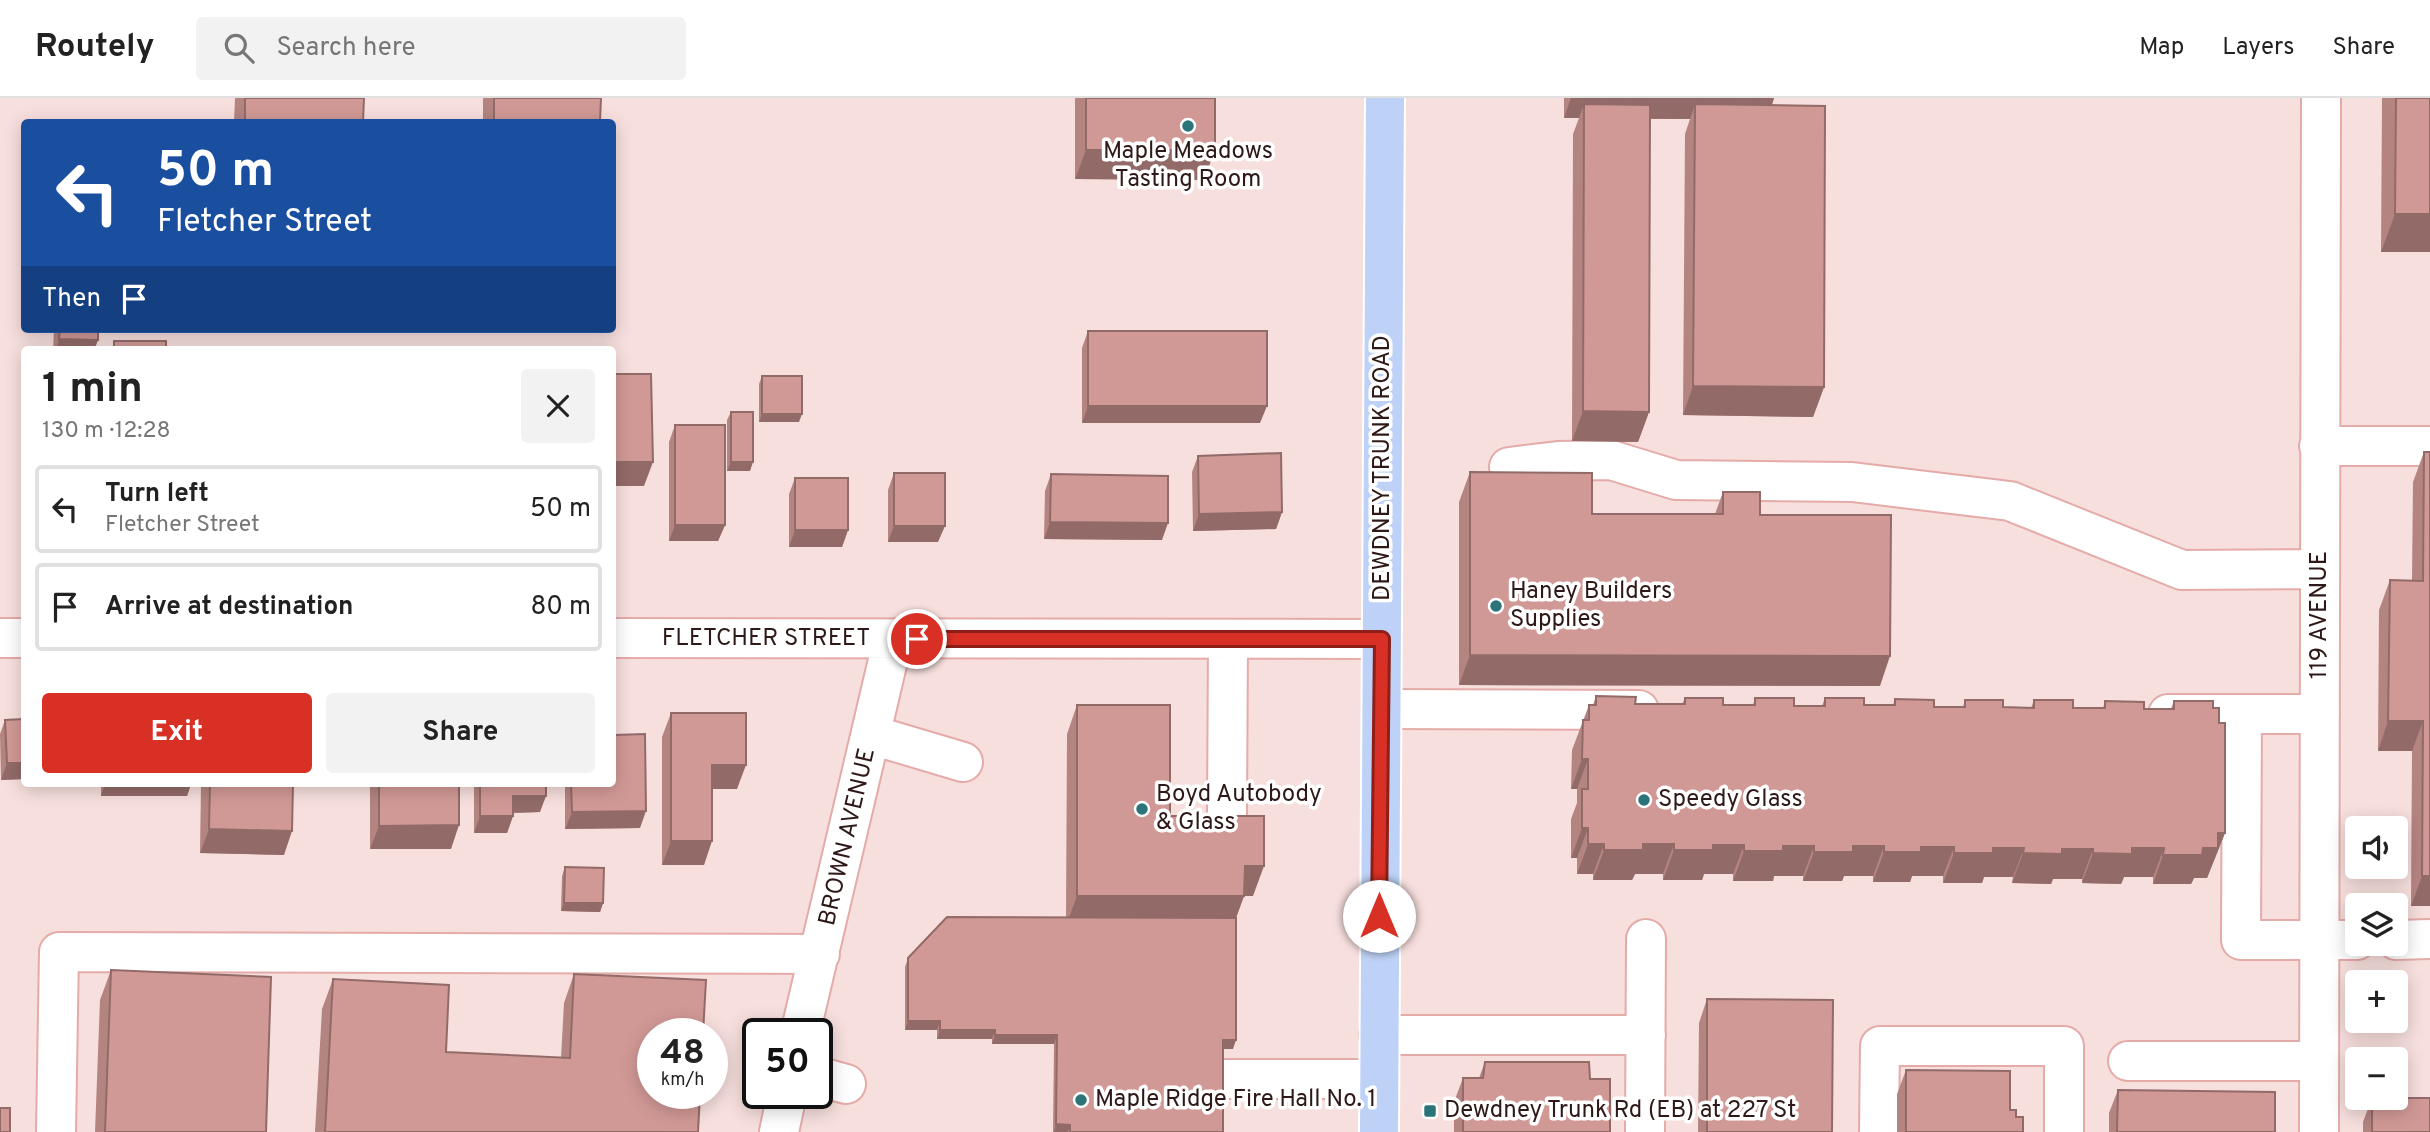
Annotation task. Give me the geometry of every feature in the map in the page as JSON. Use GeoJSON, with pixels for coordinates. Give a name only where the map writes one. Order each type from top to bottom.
{"type":"FeatureCollection","features":[{"type":"Feature","properties":{"kind":"main road","name":"DEWDNEY TRUNK ROAD"},"geometry":{"type":"LineString","coordinates":[[1379,1132],[1385,98]]}},
{"type":"Feature","properties":{"kind":"street","name":"119 AVENUE"},"geometry":{"type":"LineString","coordinates":[[2319,1132],[2321,98]]}},
{"type":"Feature","properties":{"kind":"street"},"geometry":{"type":"LineString","coordinates":[[2319,446],[2430,446]]}},
{"type":"Feature","properties":{"kind":"street"},"geometry":{"type":"LineString","coordinates":[[1509,467],[1558,461],[1611,460],[1676,480],[1852,482],[2010,500],[2182,570],[2320,569]]}},
{"type":"Feature","properties":{"kind":"street"},"geometry":{"type":"LineString","coordinates":[[0,638],[21,638]]}},
{"type":"Feature","properties":{"kind":"street","name":"FLETCHER STREET"},"geometry":{"type":"LineString","coordinates":[[616,638],[1382,639]]}},
{"type":"Feature","properties":{"kind":"street","name":"BROWN AVENUE"},"geometry":{"type":"LineString","coordinates":[[804,1018],[872,735],[892,639]]}},
{"type":"Feature","properties":{"kind":"street"},"geometry":{"type":"LineString","coordinates":[[1227,813],[1228,639]]}},
{"type":"Feature","properties":{"kind":"street"},"geometry":{"type":"LineString","coordinates":[[1382,709],[1676,710]]}},
{"type":"Feature","properties":{"kind":"street"},"geometry":{"type":"LineString","coordinates":[[2132,713],[2320,714]]}},
{"type":"Feature","properties":{"kind":"street"},"geometry":{"type":"LineString","coordinates":[[2242,714],[2241,940],[2345,940]]}},
{"type":"Feature","properties":{"kind":"street"},"geometry":{"type":"LineString","coordinates":[[872,735],[963,762]]}},
{"type":"Feature","properties":{"kind":"street"},"geometry":{"type":"LineString","coordinates":[[1645,1132],[1646,939]]}},
{"type":"Feature","properties":{"kind":"street"},"geometry":{"type":"LineString","coordinates":[[2408,940],[2430,939]]}},
{"type":"Feature","properties":{"kind":"street"},"geometry":{"type":"LineString","coordinates":[[56,1132],[59,953],[820,954]]}},
{"type":"Feature","properties":{"kind":"street"},"geometry":{"type":"LineString","coordinates":[[1379,1035],[1646,1035]]}},
{"type":"Feature","properties":{"kind":"street"},"geometry":{"type":"LineString","coordinates":[[1879,1132],[1880,1046],[2064,1046],[2064,1132]]}},
{"type":"Feature","properties":{"kind":"street"},"geometry":{"type":"LineString","coordinates":[[2128,1062],[2318,1062]]}},
{"type":"Feature","properties":{"kind":"street"},"geometry":{"type":"LineString","coordinates":[[1220,1079],[1379,1079]]}},
{"type":"Feature","properties":{"kind":"street"},"geometry":{"type":"LineString","coordinates":[[779,1132],[783,1109]]}},
{"type":"Feature","properties":{"kind":"building"},"geometry":{"type":"Polygon","coordinates":[[[245,98],[364,98],[363,119],[245,119],[245,98]]]}},
{"type":"Feature","properties":{"kind":"building"},"geometry":{"type":"Polygon","coordinates":[[[494,98],[601,98],[600,119],[494,119],[494,98]]]}},
{"type":"Feature","properties":{"kind":"building"},"geometry":{"type":"Polygon","coordinates":[[[1086,98],[1215,98],[1215,150],[1086,150],[1086,98]]]}},
{"type":"Feature","properties":{"kind":"building"},"geometry":{"type":"Polygon","coordinates":[[[2396,98],[2430,98],[2430,214],[2395,214],[2396,98]]]}},
{"type":"Feature","properties":{"kind":"building"},"geometry":{"type":"Polygon","coordinates":[[[1584,104],[1650,105],[1649,412],[1583,411],[1584,104]]]}},
{"type":"Feature","properties":{"kind":"building"},"geometry":{"type":"Polygon","coordinates":[[[1695,104],[1825,106],[1824,387],[1693,386],[1695,104]]]}},
{"type":"Feature","properties":{"kind":"building"},"geometry":{"type":"Polygon","coordinates":[[[1088,331],[1267,331],[1267,406],[1088,406],[1088,331]]]}},
{"type":"Feature","properties":{"kind":"building"},"geometry":{"type":"Polygon","coordinates":[[[60,333],[98,333],[98,340],[59,339],[60,333]]]}},
{"type":"Feature","properties":{"kind":"building"},"geometry":{"type":"Polygon","coordinates":[[[114,341],[166,341],[166,346],[114,346],[114,341]]]}},
{"type":"Feature","properties":{"kind":"building"},"geometry":{"type":"Polygon","coordinates":[[[616,374],[651,374],[653,462],[616,462],[616,374]]]}},
{"type":"Feature","properties":{"kind":"building"},"geometry":{"type":"Polygon","coordinates":[[[762,376],[802,376],[802,414],[762,414],[762,376]]]}},
{"type":"Feature","properties":{"kind":"building"},"geometry":{"type":"Polygon","coordinates":[[[731,412],[753,412],[753,462],[731,462],[731,412]]]}},
{"type":"Feature","properties":{"kind":"building"},"geometry":{"type":"Polygon","coordinates":[[[675,425],[725,425],[725,525],[675,525],[675,425]]]}},
{"type":"Feature","properties":{"kind":"building"},"geometry":{"type":"Polygon","coordinates":[[[2424,452],[2430,452],[2430,876],[2422,876],[2423,721],[2388,721],[2390,580],[2423,581],[2424,452]]]}},
{"type":"Feature","properties":{"kind":"building"},"geometry":{"type":"Polygon","coordinates":[[[1281,453],[1282,512],[1199,514],[1198,456],[1281,453]]]}},
{"type":"Feature","properties":{"kind":"building"},"geometry":{"type":"Polygon","coordinates":[[[1470,472],[1592,473],[1592,514],[1723,514],[1723,492],[1760,492],[1760,515],[1891,515],[1890,656],[1470,655],[1470,472]]]}},
{"type":"Feature","properties":{"kind":"building"},"geometry":{"type":"Polygon","coordinates":[[[894,473],[945,473],[945,526],[894,526],[894,473]]]}},
{"type":"Feature","properties":{"kind":"building"},"geometry":{"type":"Polygon","coordinates":[[[1051,474],[1168,476],[1168,523],[1050,522],[1051,474]]]}},
{"type":"Feature","properties":{"kind":"building"},"geometry":{"type":"Polygon","coordinates":[[[795,478],[848,478],[848,530],[795,530],[795,478]]]}},
{"type":"Feature","properties":{"kind":"building"},"geometry":{"type":"Polygon","coordinates":[[[1596,696],[1636,697],[1635,704],[1685,704],[1685,698],[1723,698],[1723,705],[1755,705],[1755,698],[1794,698],[1794,706],[1825,706],[1825,698],[1864,698],[1864,705],[1895,705],[1895,699],[1934,700],[1934,707],[1965,707],[1965,700],[2003,700],[2003,707],[2034,708],[2034,700],[2073,700],[2073,708],[2105,708],[2105,701],[2144,702],[2144,709],[2174,709],[2174,701],[2213,701],[2213,708],[2219,708],[2219,723],[2225,723],[2225,833],[2218,833],[2218,848],[2203,848],[2202,855],[2163,855],[2164,848],[2132,848],[2132,854],[2093,853],[2093,849],[2062,849],[2062,854],[2023,853],[2024,848],[1993,848],[1993,853],[1954,853],[1954,847],[1921,847],[1921,852],[1884,852],[1884,846],[1853,846],[1853,852],[1814,852],[1814,846],[1783,846],[1783,851],[1744,851],[1744,845],[1713,845],[1713,850],[1674,850],[1674,844],[1643,844],[1643,850],[1604,850],[1604,844],[1588,844],[1588,828],[1582,828],[1582,789],[1588,789],[1588,759],[1582,759],[1583,720],[1589,720],[1589,705],[1596,705],[1596,696]]]}},
{"type":"Feature","properties":{"kind":"building"},"geometry":{"type":"Polygon","coordinates":[[[1077,705],[1170,705],[1170,816],[1264,816],[1264,866],[1245,866],[1244,896],[1077,896],[1077,705]]]}},
{"type":"Feature","properties":{"kind":"building"},"geometry":{"type":"Polygon","coordinates":[[[671,713],[746,713],[746,765],[712,765],[712,841],[671,841],[671,713]]]}},
{"type":"Feature","properties":{"kind":"building"},"geometry":{"type":"Polygon","coordinates":[[[21,719],[21,763],[7,763],[5,720],[21,719]]]}},
{"type":"Feature","properties":{"kind":"building"},"geometry":{"type":"Polygon","coordinates":[[[645,734],[646,811],[572,812],[571,787],[616,787],[616,735],[645,734]]]}},
{"type":"Feature","properties":{"kind":"building"},"geometry":{"type":"Polygon","coordinates":[[[210,787],[293,787],[292,831],[209,829],[210,787]]]}},
{"type":"Feature","properties":{"kind":"building"},"geometry":{"type":"Polygon","coordinates":[[[379,787],[459,787],[459,825],[379,826],[379,787]]]}},
{"type":"Feature","properties":{"kind":"building"},"geometry":{"type":"Polygon","coordinates":[[[480,787],[546,787],[546,796],[513,796],[513,816],[480,816],[480,787]]]}},
{"type":"Feature","properties":{"kind":"building"},"geometry":{"type":"Polygon","coordinates":[[[565,867],[604,868],[603,903],[564,903],[565,867]]]}},
{"type":"Feature","properties":{"kind":"building"},"geometry":{"type":"Polygon","coordinates":[[[947,917],[1236,918],[1236,1040],[1223,1040],[1223,1132],[1070,1132],[1070,1125],[1056,1124],[1057,1035],[995,1035],[995,1030],[940,1030],[940,1021],[908,1021],[908,958],[947,917]]]}},
{"type":"Feature","properties":{"kind":"building"},"geometry":{"type":"Polygon","coordinates":[[[111,970],[271,977],[266,1132],[105,1132],[111,970]]]}},
{"type":"Feature","properties":{"kind":"building"},"geometry":{"type":"Polygon","coordinates":[[[574,974],[706,980],[704,1018],[637,1018],[637,1109],[699,1109],[698,1132],[325,1132],[333,979],[449,985],[446,1052],[570,1058],[574,974]]]}},
{"type":"Feature","properties":{"kind":"building"},"geometry":{"type":"Polygon","coordinates":[[[1707,999],[1833,1000],[1832,1132],[1707,1132],[1707,999]]]}},
{"type":"Feature","properties":{"kind":"building"},"geometry":{"type":"Polygon","coordinates":[[[1485,1062],[1589,1062],[1590,1079],[1610,1079],[1610,1132],[1463,1132],[1463,1078],[1483,1078],[1485,1062]]]}},
{"type":"Feature","properties":{"kind":"building"},"geometry":{"type":"Polygon","coordinates":[[[1906,1070],[2010,1071],[2010,1110],[2016,1110],[2016,1117],[2023,1117],[2023,1132],[1906,1132],[1906,1070]]]}},
{"type":"Feature","properties":{"kind":"building"},"geometry":{"type":"Polygon","coordinates":[[[2118,1090],[2275,1092],[2275,1132],[2117,1132],[2118,1090]]]}},
{"type":"Feature","properties":{"kind":"building"},"geometry":{"type":"Polygon","coordinates":[[[2408,1098],[2430,1098],[2430,1132],[2372,1132],[2372,1110],[2408,1110],[2408,1098]]]}},
{"type":"Feature","properties":{"kind":"building"},"geometry":{"type":"Polygon","coordinates":[[[0,1108],[10,1108],[10,1132],[0,1132],[0,1108]]]}},
{"type":"Feature","properties":{"kind":"place","name":"Maple Meadows Tasting Room"},"geometry":{"type":"Point","coordinates":[1188,126]}},
{"type":"Feature","properties":{"kind":"place","name":"Haney Builders Supplies"},"geometry":{"type":"Point","coordinates":[1496,606]}},
{"type":"Feature","properties":{"kind":"place","name":"Speedy Glass"},"geometry":{"type":"Point","coordinates":[1644,800]}},
{"type":"Feature","properties":{"kind":"place","name":"Boyd Autobody & Glass"},"geometry":{"type":"Point","coordinates":[1142,809]}},
{"type":"Feature","properties":{"kind":"place","name":"Maple Ridge Fire Hall No. 1"},"geometry":{"type":"Point","coordinates":[1081,1100]}},
{"type":"Feature","properties":{"kind":"place","name":"Dewdney Trunk Rd (EB) at 227 St"},"geometry":{"type":"Point","coordinates":[1430,1111]}},
{"type":"Feature","properties":{"kind":"route"},"geometry":{"type":"LineString","coordinates":[[917,639],[1382,639],[1379,916]]}}]}
